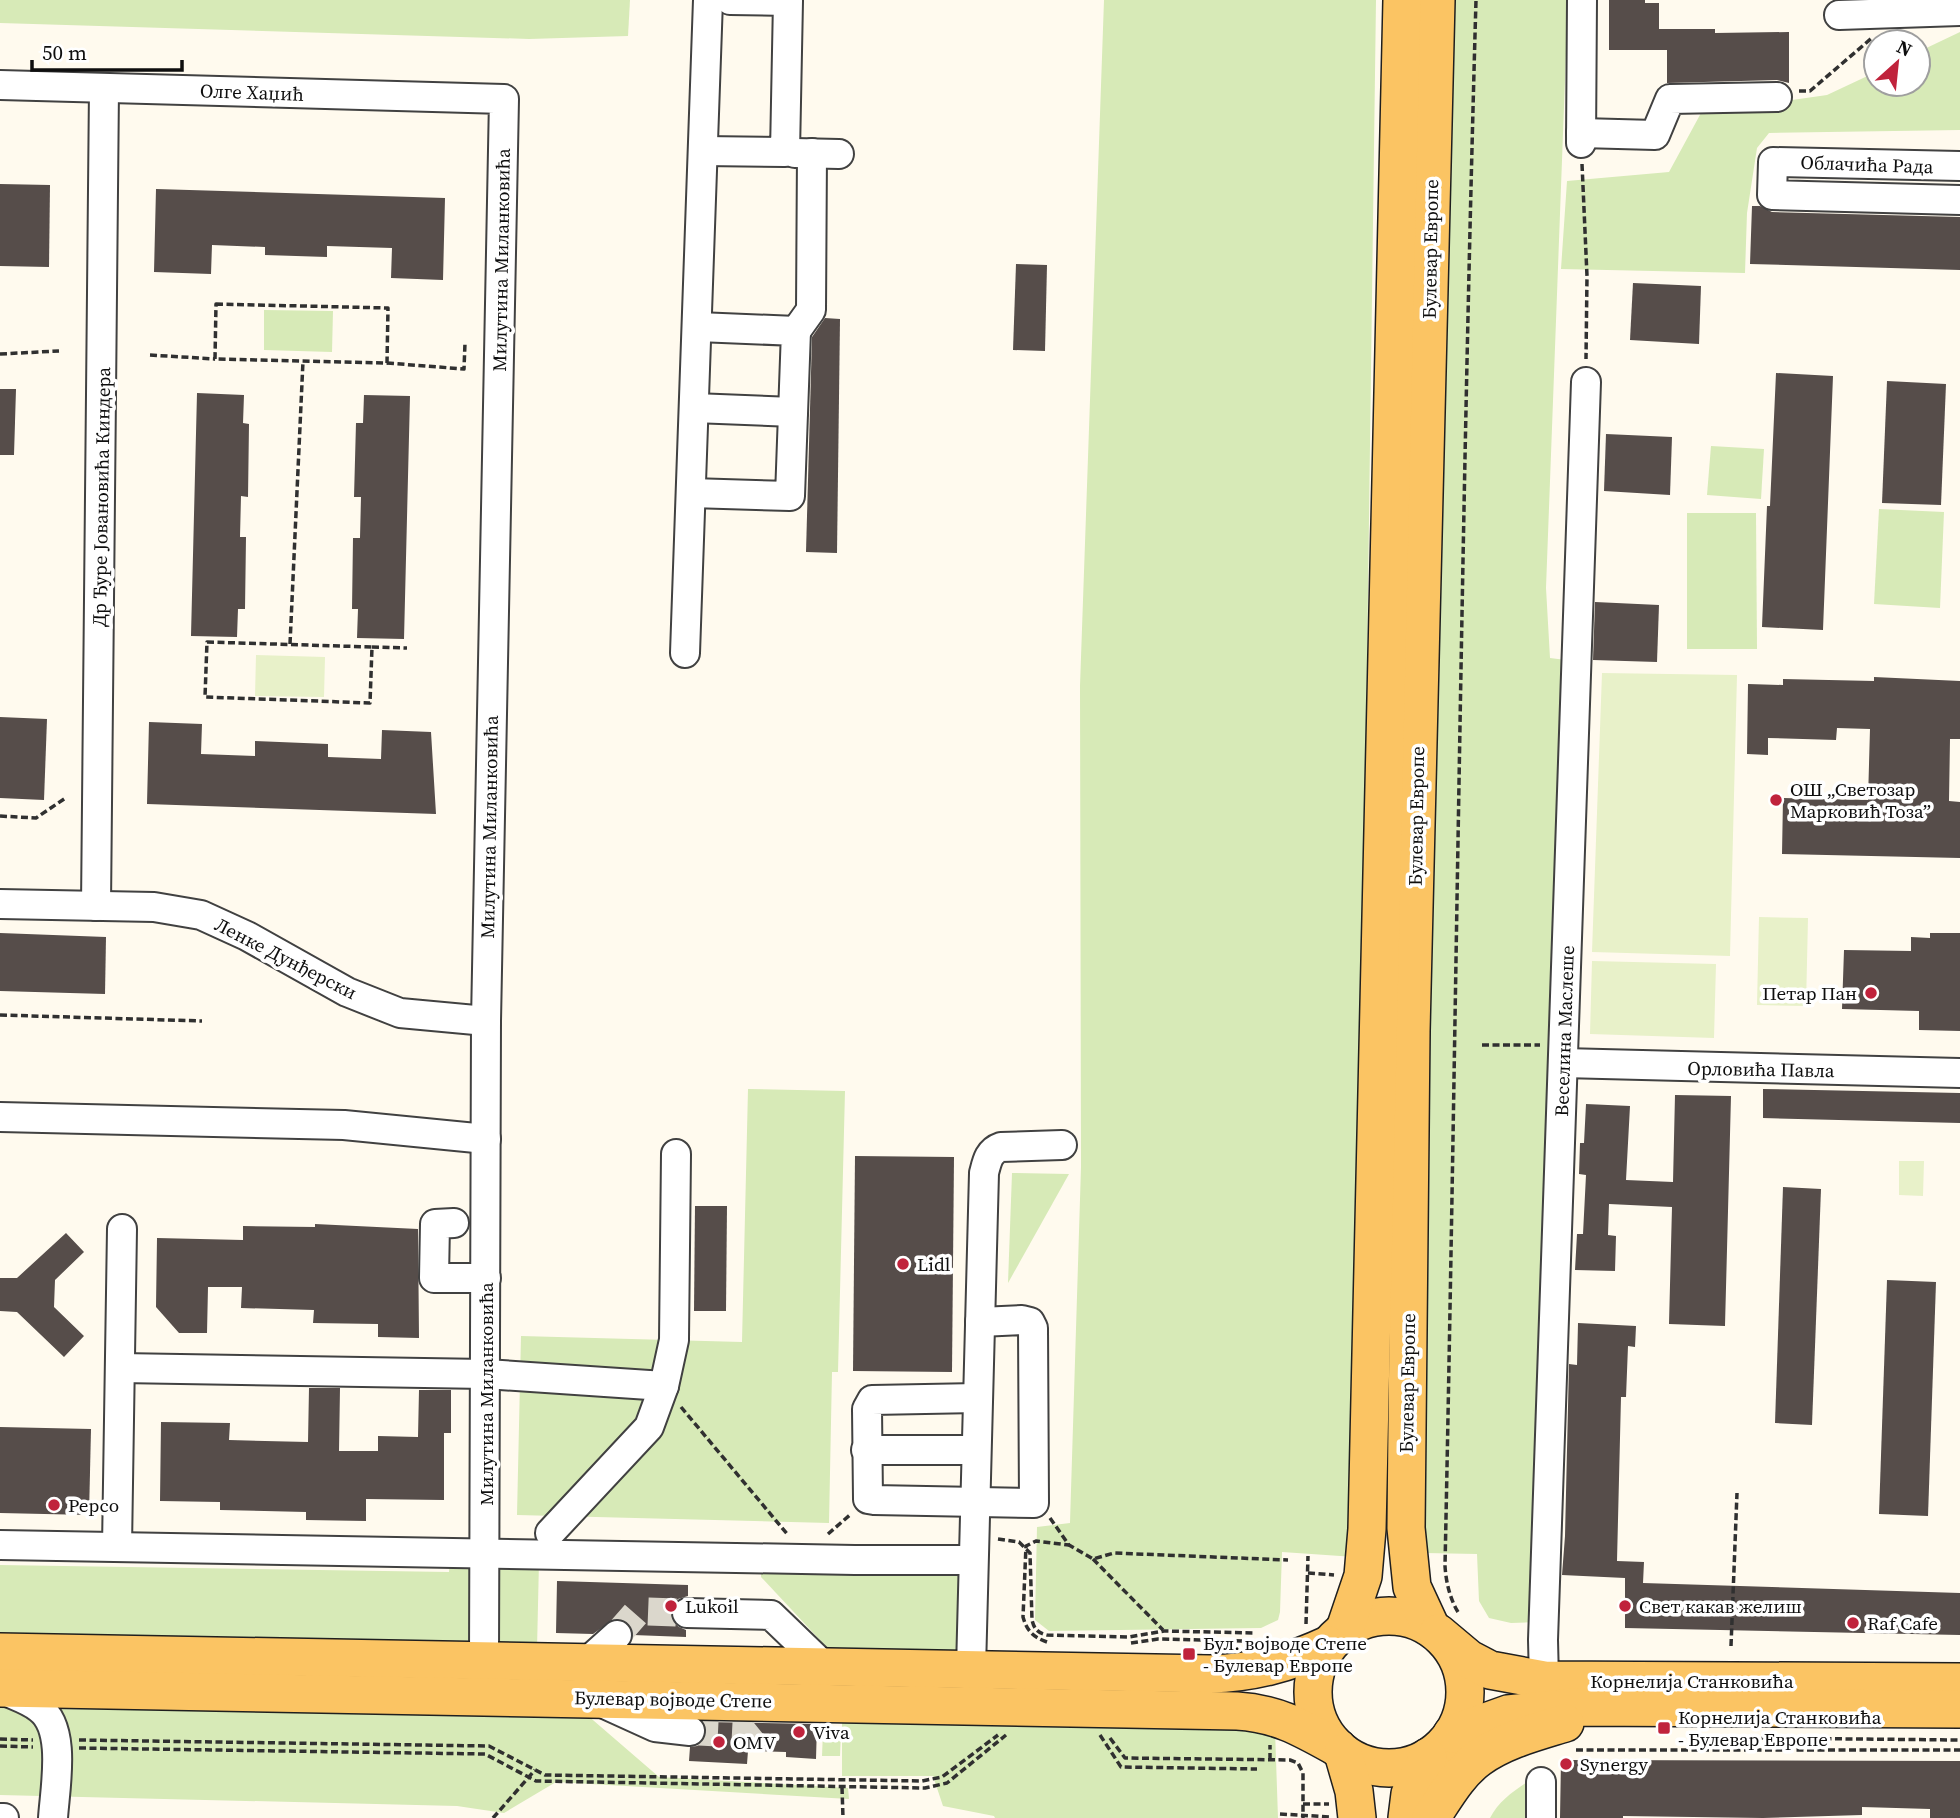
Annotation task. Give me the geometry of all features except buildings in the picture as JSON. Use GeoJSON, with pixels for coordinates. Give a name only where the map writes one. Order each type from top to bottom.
{"type":"FeatureCollection","features":[{"type":"Feature","properties":{"kind":"main road","name":"Булевар Европе"},"geometry":{"type":"LineString","coordinates":[[1325,1636],[1363,1576],[1367,1529],[1402,0]]}},
{"type":"Feature","properties":{"kind":"main road","name":"Булевар Европе"},"geometry":{"type":"LineString","coordinates":[[1436,0],[1411,1031],[1406,1528],[1412,1587],[1443,1625]]}},
{"type":"Feature","properties":{"kind":"main road"},"geometry":{"type":"LineString","coordinates":[[1346,1818],[1352,1781],[1340,1751],[1322,1729],[1313,1705],[1313,1680],[1325,1636],[1365,1619],[1388,1615],[1443,1625],[1464,1681],[1463,1708],[1410,1794],[1406,1818]]}},
{"type":"Feature","properties":{"kind":"main road","name":"Корнелија Станковића"},"geometry":{"type":"LineString","coordinates":[[1443,1625],[1469,1659],[1490,1670],[1544,1680],[1960,1682]]}},
{"type":"Feature","properties":{"kind":"main road","name":"Булевар војводе Степе"},"geometry":{"type":"LineString","coordinates":[[0,1652],[1238,1673],[1296,1659],[1325,1636]]}},
{"type":"Feature","properties":{"kind":"main road","name":"Булевар војводе Степе"},"geometry":{"type":"LineString","coordinates":[[0,1688],[591,1698],[774,1711],[1259,1712],[1295,1725],[1340,1751]]}},
{"type":"Feature","properties":{"kind":"main road"},"geometry":{"type":"LineString","coordinates":[[1431,1818],[1453,1784],[1478,1759],[1508,1742],[1622,1706]]}},
{"type":"Feature","properties":{"kind":"main road","name":"Корнелија Станковића"},"geometry":{"type":"LineString","coordinates":[[1440,1746],[1496,1717],[1515,1712],[1573,1707],[1960,1709]]}},
{"type":"Feature","properties":{"kind":"main road"},"geometry":{"type":"LineString","coordinates":[[1340,1751],[1363,1763],[1385,1768],[1408,1766],[1440,1746]]}},
{"type":"Feature","properties":{"kind":"street"},"geometry":{"type":"LineString","coordinates":[[685,653],[708,0]]}},
{"type":"Feature","properties":{"kind":"street"},"geometry":{"type":"LineString","coordinates":[[691,493],[790,496],[796,331],[811,310],[812,153],[788,1],[730,0]]}},
{"type":"Feature","properties":{"kind":"street"},"geometry":{"type":"LineString","coordinates":[[1582,0],[1581,138],[1655,135],[1670,99],[1786,94]]}},
{"type":"Feature","properties":{"kind":"street"},"geometry":{"type":"LineString","coordinates":[[1839,15],[1960,11]]}},
{"type":"Feature","properties":{"kind":"street","name":"Олге Хаџић"},"geometry":{"type":"LineString","coordinates":[[0,85],[504,99]]}},
{"type":"Feature","properties":{"kind":"street","name":"Др Ђуре Јовановића Киндера"},"geometry":{"type":"LineString","coordinates":[[96,906],[104,88]]}},
{"type":"Feature","properties":{"kind":"street","name":"Милутина Миланковића"},"geometry":{"type":"LineString","coordinates":[[484,1659],[486,1021],[504,99]]}},
{"type":"Feature","properties":{"kind":"street"},"geometry":{"type":"LineString","coordinates":[[703,151],[812,153]]}},
{"type":"Feature","properties":{"kind":"street","name":"Облачића Рада"},"geometry":{"type":"LineString","coordinates":[[1960,166],[1773,162],[1772,195],[1960,200]]}},
{"type":"Feature","properties":{"kind":"street"},"geometry":{"type":"LineString","coordinates":[[698,327],[796,331]]}},
{"type":"Feature","properties":{"kind":"street","name":"Веселина Маслеше"},"geometry":{"type":"LineString","coordinates":[[1544,1680],[1543,1640],[1586,382]]}},
{"type":"Feature","properties":{"kind":"street"},"geometry":{"type":"LineString","coordinates":[[694,408],[793,412]]}},
{"type":"Feature","properties":{"kind":"street","name":"Ленке Дунђерски"},"geometry":{"type":"LineString","coordinates":[[0,904],[154,907],[201,915],[247,936],[347,992],[400,1013],[486,1021]]}},
{"type":"Feature","properties":{"kind":"street","name":"Орловића Павла"},"geometry":{"type":"LineString","coordinates":[[1563,1054],[1960,1073]]}},
{"type":"Feature","properties":{"kind":"street"},"geometry":{"type":"LineString","coordinates":[[0,1117],[344,1125],[486,1139]]}},
{"type":"Feature","properties":{"kind":"street"},"geometry":{"type":"LineString","coordinates":[[971,1669],[984,1173],[994,1149],[1011,1145],[1062,1145]]}},
{"type":"Feature","properties":{"kind":"street"},"geometry":{"type":"LineString","coordinates":[[550,1533],[649,1427],[664,1386],[674,1340],[676,1154]]}},
{"type":"Feature","properties":{"kind":"street"},"geometry":{"type":"LineString","coordinates":[[454,1223],[435,1224],[434,1278],[486,1278]]}},
{"type":"Feature","properties":{"kind":"street"},"geometry":{"type":"LineString","coordinates":[[117,1547],[121,1228]]}},
{"type":"Feature","properties":{"kind":"street"},"geometry":{"type":"LineString","coordinates":[[978,1398],[872,1400],[867,1409],[868,1499],[1034,1503],[1033,1328],[1030,1322],[1023,1320],[980,1322]]}},
{"type":"Feature","properties":{"kind":"street"},"geometry":{"type":"LineString","coordinates":[[120,1367],[486,1374],[664,1386]]}},
{"type":"Feature","properties":{"kind":"street"},"geometry":{"type":"LineString","coordinates":[[866,1450],[976,1450]]}},
{"type":"Feature","properties":{"kind":"street"},"geometry":{"type":"LineString","coordinates":[[0,1545],[485,1554],[974,1549]]}},
{"type":"Feature","properties":{"kind":"street"},"geometry":{"type":"LineString","coordinates":[[687,1613],[771,1615],[824,1666]]}},
{"type":"Feature","properties":{"kind":"street"},"geometry":{"type":"LineString","coordinates":[[588,1661],[617,1635]]}},
{"type":"Feature","properties":{"kind":"street"},"geometry":{"type":"LineString","coordinates":[[0,1688],[41,1709],[51,1721],[57,1741]]}},
{"type":"Feature","properties":{"kind":"street"},"geometry":{"type":"LineString","coordinates":[[53,1818],[57,1741],[62,1721],[77,1706],[104,1690]]}},
{"type":"Feature","properties":{"kind":"street"},"geometry":{"type":"LineString","coordinates":[[591,1698],[655,1727],[690,1731]]}},
{"type":"Feature","properties":{"kind":"street"},"geometry":{"type":"LineString","coordinates":[[1541,1782],[1541,1818]]}},
{"type":"Feature","properties":{"kind":"path"},"geometry":{"type":"LineString","coordinates":[[1443,1625],[1453,1605],[1445,1566],[1457,981],[1464,410],[1476,0]]}},
{"type":"Feature","properties":{"kind":"path"},"geometry":{"type":"LineString","coordinates":[[1786,94],[1810,91],[1862,47]]}},
{"type":"Feature","properties":{"kind":"path"},"geometry":{"type":"LineString","coordinates":[[1581,138],[1587,276],[1586,382]]}},
{"type":"Feature","properties":{"kind":"path"},"geometry":{"type":"LineString","coordinates":[[215,359],[216,304],[388,308],[387,363]]}},
{"type":"Feature","properties":{"kind":"path"},"geometry":{"type":"LineString","coordinates":[[150,355],[387,363],[464,369],[465,343]]}},
{"type":"Feature","properties":{"kind":"path"},"geometry":{"type":"LineString","coordinates":[[0,354],[59,352]]}},
{"type":"Feature","properties":{"kind":"path"},"geometry":{"type":"LineString","coordinates":[[290,644],[303,361]]}},
{"type":"Feature","properties":{"kind":"path"},"geometry":{"type":"LineString","coordinates":[[372,647],[370,703],[205,697],[207,642],[407,648]]}},
{"type":"Feature","properties":{"kind":"path"},"geometry":{"type":"LineString","coordinates":[[0,817],[36,818],[68,797]]}},
{"type":"Feature","properties":{"kind":"path"},"geometry":{"type":"LineString","coordinates":[[0,1015],[202,1021]]}},
{"type":"Feature","properties":{"kind":"path"},"geometry":{"type":"LineString","coordinates":[[1482,1045],[1563,1054]]}},
{"type":"Feature","properties":{"kind":"path"},"geometry":{"type":"LineString","coordinates":[[664,1386],[789,1536]]}},
{"type":"Feature","properties":{"kind":"path"},"geometry":{"type":"LineString","coordinates":[[1731,1646],[1737,1493]]}},
{"type":"Feature","properties":{"kind":"path"},"geometry":{"type":"LineString","coordinates":[[826,1536],[868,1499]]}},
{"type":"Feature","properties":{"kind":"path"},"geometry":{"type":"LineString","coordinates":[[1034,1503],[1053,1522],[1069,1545]]}},
{"type":"Feature","properties":{"kind":"path"},"geometry":{"type":"LineString","coordinates":[[974,1549],[1011,1540],[1026,1546],[1032,1562],[1033,1627],[1040,1633],[1129,1637],[1164,1631],[1255,1633]]}},
{"type":"Feature","properties":{"kind":"path"},"geometry":{"type":"LineString","coordinates":[[1026,1546],[1036,1541],[1069,1545],[1093,1559],[1164,1631]]}},
{"type":"Feature","properties":{"kind":"path"},"geometry":{"type":"LineString","coordinates":[[1026,1546],[1023,1617],[1026,1628],[1035,1638],[1058,1642]]}},
{"type":"Feature","properties":{"kind":"path"},"geometry":{"type":"LineString","coordinates":[[1093,1559],[1114,1553],[1288,1560]]}},
{"type":"Feature","properties":{"kind":"path"},"geometry":{"type":"LineString","coordinates":[[1308,1556],[1307,1621],[1325,1636]]}},
{"type":"Feature","properties":{"kind":"path"},"geometry":{"type":"LineString","coordinates":[[1126,1643],[1158,1639],[1255,1641]]}},
{"type":"Feature","properties":{"kind":"path"},"geometry":{"type":"LineString","coordinates":[[0,1746],[57,1741],[489,1746],[545,1775],[932,1781],[951,1772],[1008,1727]]}},
{"type":"Feature","properties":{"kind":"path"},"geometry":{"type":"LineString","coordinates":[[1094,1727],[1121,1767],[1258,1769]]}},
{"type":"Feature","properties":{"kind":"path"},"geometry":{"type":"LineString","coordinates":[[1105,1730],[1125,1758],[1290,1760],[1298,1763],[1303,1773],[1303,1817]]}},
{"type":"Feature","properties":{"kind":"path"},"geometry":{"type":"LineString","coordinates":[[0,1739],[485,1754],[536,1781],[936,1787],[957,1777],[1008,1733]]}},
{"type":"Feature","properties":{"kind":"path"},"geometry":{"type":"LineString","coordinates":[[1742,1738],[1960,1740]]}},
{"type":"Feature","properties":{"kind":"path"},"geometry":{"type":"LineString","coordinates":[[1571,1750],[1960,1750]]}},
{"type":"Feature","properties":{"kind":"path"},"geometry":{"type":"LineString","coordinates":[[493,1818],[535,1770]]}},
{"type":"Feature","properties":{"kind":"path"},"geometry":{"type":"LineString","coordinates":[[842,1787],[843,1818]]}},
{"type":"Feature","properties":{"kind":"path"},"geometry":{"type":"LineString","coordinates":[[1280,1814],[1346,1818]]}},
{"type":"Feature","properties":{"kind":"green space"},"geometry":{"type":"Polygon","coordinates":[[[0,0],[630,0],[628,36],[529,39],[0,23],[0,0]]]}},
{"type":"Feature","properties":{"kind":"green space"},"geometry":{"type":"Polygon","coordinates":[[[1104,0],[1376,0],[1355,1557],[1282,1552],[1278,1620],[1261,1628],[1049,1631],[1035,1620],[1037,1527],[1070,1523],[1081,1167],[1080,686],[1104,0]]]}},
{"type":"Feature","properties":{"kind":"green space"},"geometry":{"type":"Polygon","coordinates":[[[1441,0],[1568,0],[1546,588],[1550,658],[1566,660],[1536,1622],[1511,1623],[1489,1618],[1479,1601],[1477,1554],[1425,1553],[1422,1546],[1441,0]]]}},
{"type":"Feature","properties":{"kind":"green space"},"geometry":{"type":"Polygon","coordinates":[[[1960,32],[1960,130],[1769,133],[1757,148],[1747,213],[1745,273],[1561,269],[1567,181],[1669,172],[1701,113],[1827,95],[1862,79],[1862,98],[1932,98],[1932,45],[1960,32]]]}},
{"type":"Feature","properties":{"kind":"green space"},"geometry":{"type":"Polygon","coordinates":[[[264,310],[333,311],[332,352],[264,350],[264,310]]]}},
{"type":"Feature","properties":{"kind":"green space"},"geometry":{"type":"Polygon","coordinates":[[[1711,446],[1764,449],[1761,499],[1707,495],[1711,446]]]}},
{"type":"Feature","properties":{"kind":"green space"},"geometry":{"type":"Polygon","coordinates":[[[1879,509],[1944,512],[1940,608],[1874,604],[1879,509]]]}},
{"type":"Feature","properties":{"kind":"green space"},"geometry":{"type":"Polygon","coordinates":[[[1687,513],[1756,513],[1757,649],[1687,649],[1687,513]]]}},
{"type":"Feature","properties":{"kind":"green space"},"geometry":{"type":"Polygon","coordinates":[[[256,655],[325,657],[324,697],[255,696],[256,655]]]}},
{"type":"Feature","properties":{"kind":"green space"},"geometry":{"type":"Polygon","coordinates":[[[1602,673],[1737,675],[1730,956],[1592,952],[1602,673]]]}},
{"type":"Feature","properties":{"kind":"green space"},"geometry":{"type":"Polygon","coordinates":[[[1759,917],[1808,918],[1806,1006],[1757,1005],[1759,917]]]}},
{"type":"Feature","properties":{"kind":"green space"},"geometry":{"type":"Polygon","coordinates":[[[1592,961],[1716,964],[1714,1038],[1590,1034],[1592,961]]]}},
{"type":"Feature","properties":{"kind":"green space"},"geometry":{"type":"Polygon","coordinates":[[[748,1089],[845,1091],[838,1372],[832,1372],[829,1523],[517,1515],[521,1336],[742,1342],[748,1089]]]}},
{"type":"Feature","properties":{"kind":"green space"},"geometry":{"type":"Polygon","coordinates":[[[1899,1161],[1924,1161],[1923,1196],[1899,1195],[1899,1161]]]}},
{"type":"Feature","properties":{"kind":"green space"},"geometry":{"type":"Polygon","coordinates":[[[1012,1173],[1069,1174],[1008,1283],[1012,1173]]]}},
{"type":"Feature","properties":{"kind":"green space"},"geometry":{"type":"Polygon","coordinates":[[[450,1559],[478,1560],[477,1649],[0,1641],[0,1565],[449,1572],[450,1559]]]}},
{"type":"Feature","properties":{"kind":"green space"},"geometry":{"type":"Polygon","coordinates":[[[492,1560],[539,1561],[537,1649],[507,1649],[492,1635],[492,1560]]]}},
{"type":"Feature","properties":{"kind":"green space"},"geometry":{"type":"Polygon","coordinates":[[[761,1563],[966,1567],[966,1658],[834,1655],[761,1577],[761,1563]]]}},
{"type":"Feature","properties":{"kind":"green space"},"geometry":{"type":"Polygon","coordinates":[[[0,1704],[579,1708],[659,1777],[848,1788],[849,1799],[556,1782],[504,1813],[457,1806],[0,1795],[0,1704]]]}},
{"type":"Feature","properties":{"kind":"green space"},"geometry":{"type":"Polygon","coordinates":[[[842,1712],[1275,1730],[1278,1818],[995,1818],[943,1806],[933,1776],[842,1776],[842,1712]]]}},
{"type":"Feature","properties":{"kind":"green space"},"geometry":{"type":"Polygon","coordinates":[[[823,1731],[841,1732],[840,1756],[822,1756],[823,1731]]]}},
{"type":"Feature","properties":{"kind":"green space"},"geometry":{"type":"Polygon","coordinates":[[[1527,1782],[1526,1818],[1490,1818],[1501,1802],[1527,1782]]]}},
{"type":"Feature","properties":{"kind":"tunnel"},"geometry":{"type":"LineString","coordinates":[[617,1635],[638,1611],[687,1613]]}},
{"type":"Feature","properties":{"kind":"tunnel"},"geometry":{"type":"LineString","coordinates":[[690,1731],[749,1734],[765,1721]]}},
{"type":"Feature","properties":{"kind":"place","name":"ОШ „Светозар Марковић Тоза”"},"geometry":{"type":"Point","coordinates":[1776,800]}},
{"type":"Feature","properties":{"kind":"place","name":"Петар Пан"},"geometry":{"type":"Point","coordinates":[1871,993]}},
{"type":"Feature","properties":{"kind":"place","name":"Lidl"},"geometry":{"type":"Point","coordinates":[903,1264]}},
{"type":"Feature","properties":{"kind":"place","name":"Pepco"},"geometry":{"type":"Point","coordinates":[54,1505]}},
{"type":"Feature","properties":{"kind":"place","name":"Lukoil"},"geometry":{"type":"Point","coordinates":[671,1606]}},
{"type":"Feature","properties":{"kind":"place","name":"Свет какав желиш"},"geometry":{"type":"Point","coordinates":[1625,1606]}},
{"type":"Feature","properties":{"kind":"place","name":"Raf Cafe"},"geometry":{"type":"Point","coordinates":[1853,1623]}},
{"type":"Feature","properties":{"kind":"place","name":"Бул. војводе Степе - Булевар Европе"},"geometry":{"type":"Point","coordinates":[1189,1654]}},
{"type":"Feature","properties":{"kind":"place","name":"Корнелија Станковића - Булевар Европе"},"geometry":{"type":"Point","coordinates":[1664,1728]}},
{"type":"Feature","properties":{"kind":"place","name":"Viva"},"geometry":{"type":"Point","coordinates":[799,1732]}},
{"type":"Feature","properties":{"kind":"place","name":"OMV"},"geometry":{"type":"Point","coordinates":[719,1742]}},
{"type":"Feature","properties":{"kind":"place","name":"Synergy"},"geometry":{"type":"Point","coordinates":[1566,1764]}}]}
